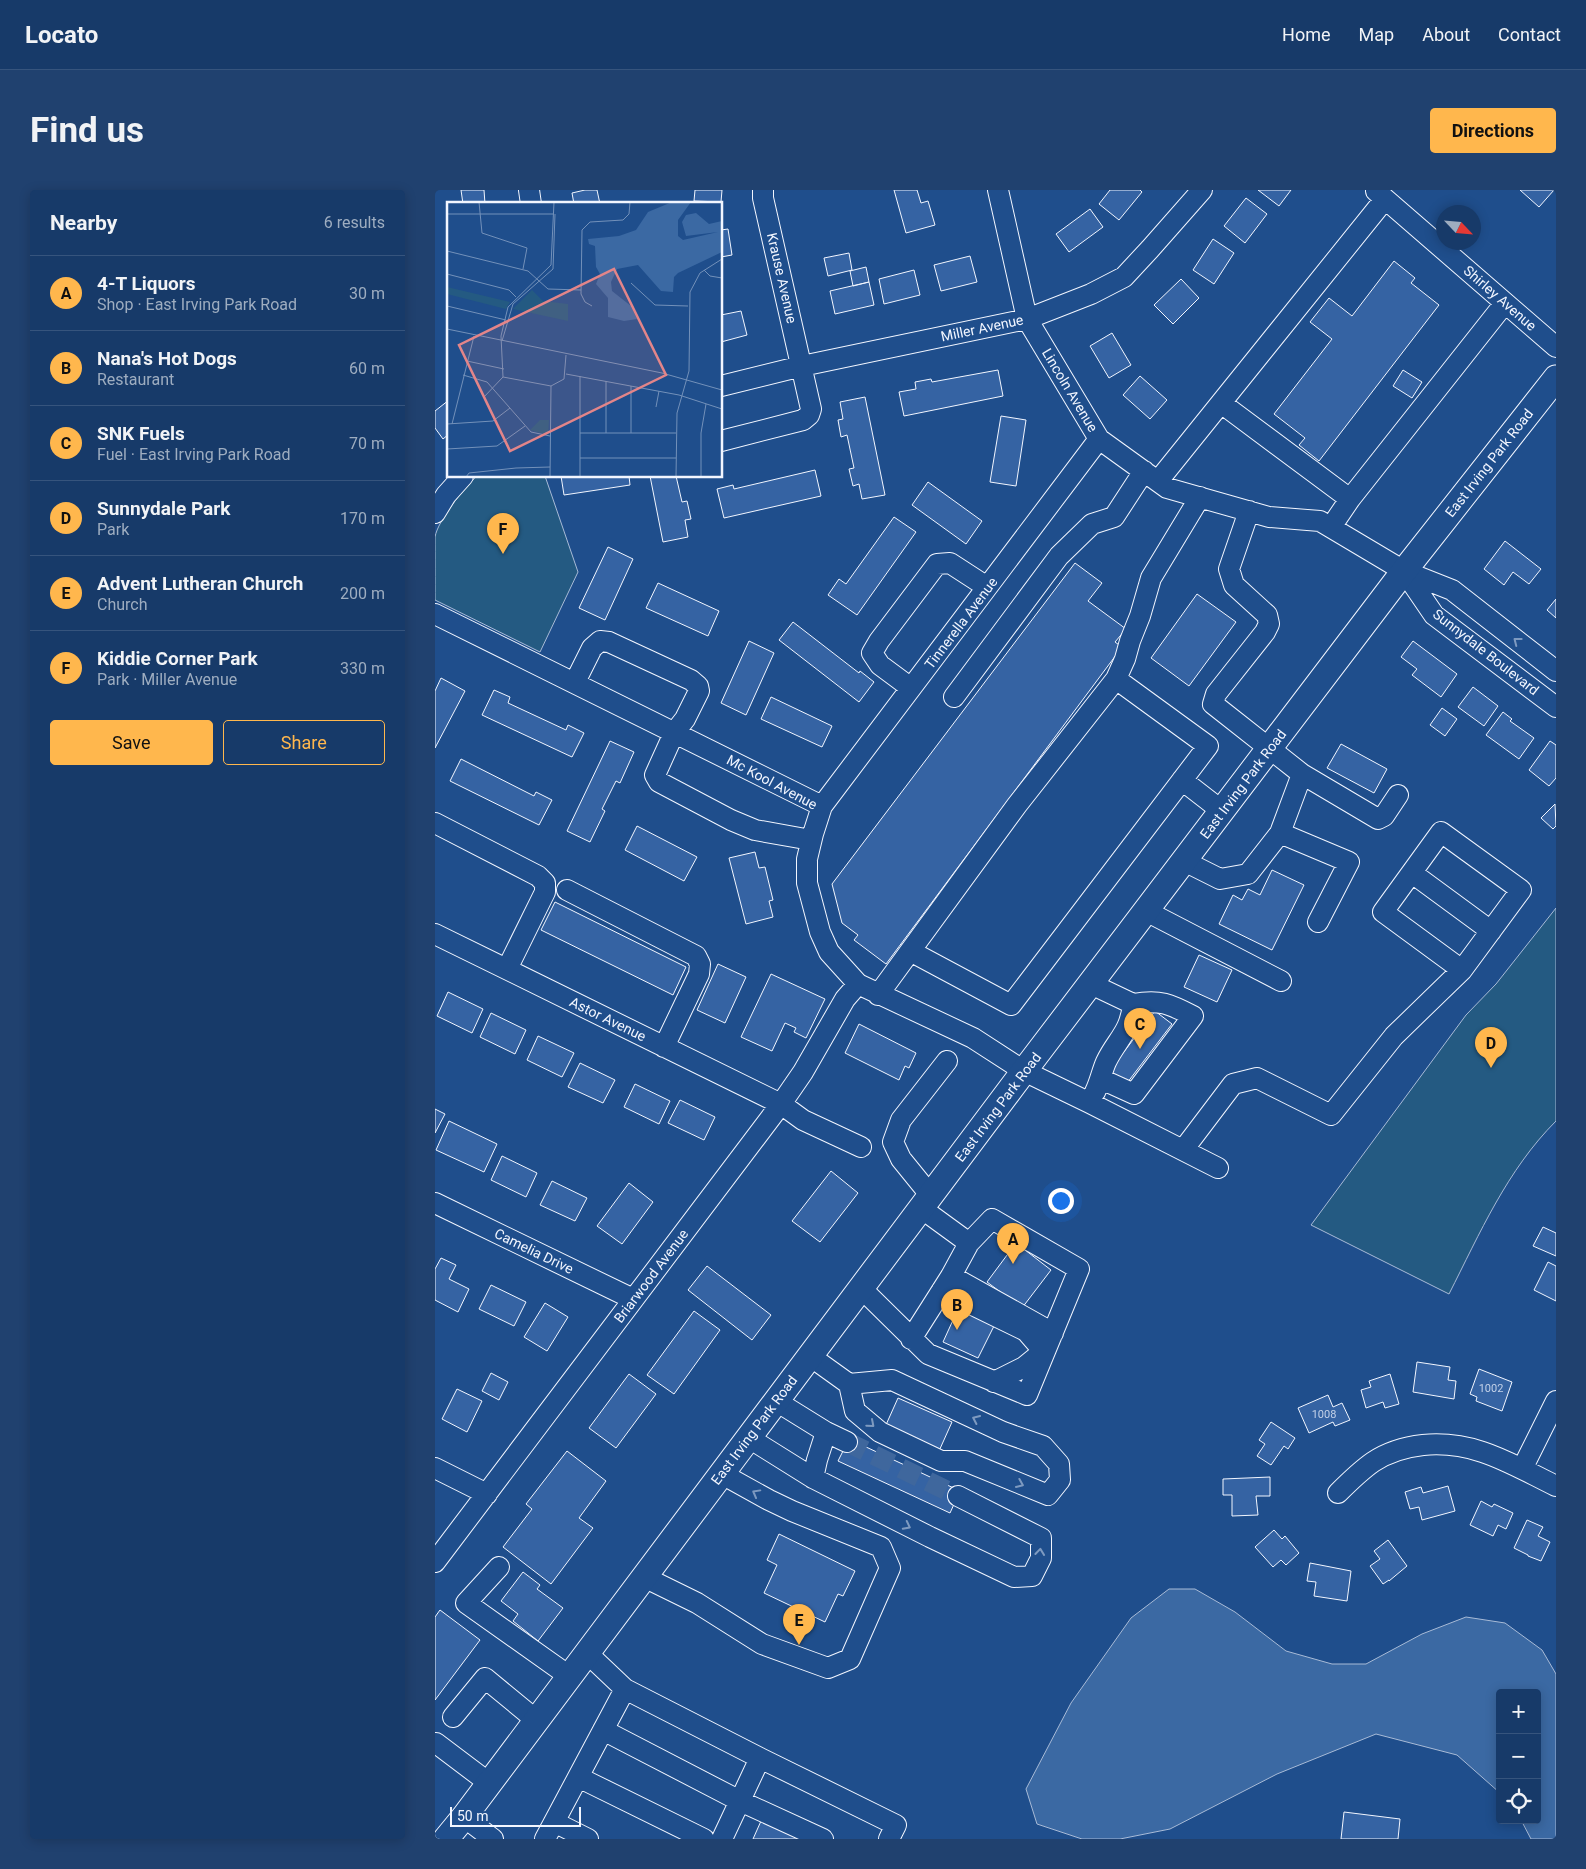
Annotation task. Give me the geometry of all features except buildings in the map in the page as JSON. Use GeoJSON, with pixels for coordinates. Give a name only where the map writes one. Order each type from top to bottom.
{"type":"FeatureCollection","features":[{"type":"Feature","properties":{"kind":"main road","name":"East Irving Park Road"},"geometry":{"type":"LineString","coordinates":[[446,1839],[1024,1071],[1404,571],[1556,378]]}},
{"type":"Feature","properties":{"kind":"street","name":"Krause Avenue"},"geometry":{"type":"LineString","coordinates":[[723,440],[803,420],[809,416],[811,409],[763,198],[763,190]]}},
{"type":"Feature","properties":{"kind":"street","name":"Lincoln Avenue"},"geometry":{"type":"LineString","coordinates":[[998,190],[1027,319],[1099,439],[1167,488],[1269,517],[1320,521],[1404,571]]}},
{"type":"Feature","properties":{"kind":"street","name":"Miller Avenue"},"geometry":{"type":"LineString","coordinates":[[723,386],[802,366],[1027,319],[1091,294],[1124,277],[1202,190]]}},
{"type":"Feature","properties":{"kind":"street","name":"Shirley Avenue"},"geometry":{"type":"LineString","coordinates":[[1380,195],[1556,347]]}},
{"type":"Feature","properties":{"kind":"street"},"geometry":{"type":"LineString","coordinates":[[954,697],[1059,556],[1092,524],[1114,517],[1221,403],[1380,195]]}},
{"type":"Feature","properties":{"kind":"street"},"geometry":{"type":"LineString","coordinates":[[1331,527],[1350,499],[1505,303]]}},
{"type":"Feature","properties":{"kind":"street"},"geometry":{"type":"LineString","coordinates":[[1221,403],[1350,499]]}},
{"type":"Feature","properties":{"kind":"street","name":"Tinnerella Avenue"},"geometry":{"type":"LineString","coordinates":[[822,806],[1099,439]]}},
{"type":"Feature","properties":{"kind":"street"},"geometry":{"type":"LineString","coordinates":[[435,513],[461,478]]}},
{"type":"Feature","properties":{"kind":"street"},"geometry":{"type":"LineString","coordinates":[[878,995],[1017,805],[1116,679],[1125,659],[1129,641],[1141,616],[1151,578],[1200,497]]}},
{"type":"Feature","properties":{"kind":"street"},"geometry":{"type":"LineString","coordinates":[[1249,511],[1229,569],[1234,585],[1267,614],[1269,624],[1265,632],[1216,694],[1213,704],[1302,774],[1378,820],[1384,816],[1398,796]]}},
{"type":"Feature","properties":{"kind":"street"},"geometry":{"type":"LineString","coordinates":[[911,688],[880,665],[872,653],[927,576],[937,564],[950,563],[987,587]]}},
{"type":"Feature","properties":{"kind":"street","name":"Sunnydale Boulevard"},"geometry":{"type":"LineString","coordinates":[[1404,571],[1452,590],[1556,671]]}},
{"type":"Feature","properties":{"kind":"street","name":"Sunnydale Boulevard"},"geometry":{"type":"LineString","coordinates":[[1404,571],[1434,615],[1556,707]]}},
{"type":"Feature","properties":{"kind":"street","name":"Mc Kool Avenue"},"geometry":{"type":"LineString","coordinates":[[435,614],[822,806],[807,860],[807,883],[820,932],[829,952],[858,984],[973,1038],[1024,1071],[1218,1168]]}},
{"type":"Feature","properties":{"kind":"street"},"geometry":{"type":"LineString","coordinates":[[575,682],[592,648],[599,641],[609,642],[691,680],[698,686],[699,691],[685,719],[674,733],[655,775],[659,782],[731,820],[755,830],[811,840]]}},
{"type":"Feature","properties":{"kind":"street"},"geometry":{"type":"LineString","coordinates":[[911,951],[1011,1005],[1208,746],[1116,679]]}},
{"type":"Feature","properties":{"kind":"street"},"geometry":{"type":"LineString","coordinates":[[1184,861],[1220,879],[1248,874],[1280,833],[1302,774]]}},
{"type":"Feature","properties":{"kind":"street"},"geometry":{"type":"LineString","coordinates":[[1182,780],[1222,811]]}},
{"type":"Feature","properties":{"kind":"street"},"geometry":{"type":"LineString","coordinates":[[435,823],[538,876],[545,883],[545,892],[507,969]]}},
{"type":"Feature","properties":{"kind":"street"},"geometry":{"type":"LineString","coordinates":[[1183,1150],[1233,1084],[1257,1078],[1331,1115],[1394,1036],[1462,970],[1521,890],[1441,832],[1383,912],[1462,970]]}},
{"type":"Feature","properties":{"kind":"street"},"geometry":{"type":"LineString","coordinates":[[1280,833],[1349,862],[1317,922]]}},
{"type":"Feature","properties":{"kind":"street"},"geometry":{"type":"LineString","coordinates":[[1412,873],[1491,931]]}},
{"type":"Feature","properties":{"kind":"street"},"geometry":{"type":"LineString","coordinates":[[567,890],[696,956],[700,964],[699,974],[664,1047]]}},
{"type":"Feature","properties":{"kind":"street"},"geometry":{"type":"LineString","coordinates":[[1146,911],[1281,981]]}},
{"type":"Feature","properties":{"kind":"street","name":"Astor Avenue"},"geometry":{"type":"LineString","coordinates":[[435,934],[781,1104],[803,1120],[861,1147]]}},
{"type":"Feature","properties":{"kind":"street","name":"Briarwood Avenue"},"geometry":{"type":"LineString","coordinates":[[435,1562],[781,1104],[803,1072],[845,999],[858,984]]}},
{"type":"Feature","properties":{"kind":"street"},"geometry":{"type":"LineString","coordinates":[[1091,984],[1133,1004],[1150,1001],[1170,1004],[1193,1016],[1134,1094],[1101,1079]]}},
{"type":"Feature","properties":{"kind":"street"},"geometry":{"type":"LineString","coordinates":[[1090,1103],[1101,1079],[1106,1062],[1120,1042],[1131,1019],[1133,1004]]}},
{"type":"Feature","properties":{"kind":"street"},"geometry":{"type":"LineString","coordinates":[[947,1061],[901,1120],[893,1142],[926,1202],[969,1243]]}},
{"type":"Feature","properties":{"kind":"street","name":"Camelia Drive"},"geometry":{"type":"LineString","coordinates":[[435,1203],[633,1299]]}},
{"type":"Feature","properties":{"kind":"street"},"geometry":{"type":"LineString","coordinates":[[861,1288],[911,1339],[928,1354],[1027,1395],[1079,1268],[992,1218],[969,1243],[947,1283],[911,1339]]}},
{"type":"Feature","properties":{"kind":"street"},"geometry":{"type":"LineString","coordinates":[[947,1283],[1053,1333]]}},
{"type":"Feature","properties":{"kind":"street"},"geometry":{"type":"LineString","coordinates":[[947,1283],[1026,1331],[1039,1346],[1040,1354],[1024,1367],[994,1382]]}},
{"type":"Feature","properties":{"kind":"street"},"geometry":{"type":"LineString","coordinates":[[810,1356],[849,1384],[892,1380],[1003,1432],[1043,1446],[1059,1464],[1059,1480],[1048,1495],[965,1461],[941,1461],[880,1432],[855,1411],[849,1384]]}},
{"type":"Feature","properties":{"kind":"street"},"geometry":{"type":"LineString","coordinates":[[776,1401],[826,1432],[847,1442]]}},
{"type":"Feature","properties":{"kind":"street"},"geometry":{"type":"LineString","coordinates":[[1522,1469],[1556,1401]]}},
{"type":"Feature","properties":{"kind":"street"},"geometry":{"type":"LineString","coordinates":[[813,1478],[826,1432]]}},
{"type":"Feature","properties":{"kind":"street"},"geometry":{"type":"LineString","coordinates":[[749,1438],[813,1478],[863,1504],[1014,1577],[1033,1576],[1041,1558],[1041,1538],[958,1496]]}},
{"type":"Feature","properties":{"kind":"street"},"geometry":{"type":"LineString","coordinates":[[1338,1493],[1372,1463],[1392,1452],[1419,1446],[1442,1444],[1471,1448],[1492,1455],[1556,1486]]}},
{"type":"Feature","properties":{"kind":"street"},"geometry":{"type":"LineString","coordinates":[[435,1468],[487,1494]]}},
{"type":"Feature","properties":{"kind":"street"},"geometry":{"type":"LineString","coordinates":[[644,1577],[697,1603],[762,1644],[828,1668],[850,1659],[890,1568],[881,1546],[791,1511],[721,1474]]}},
{"type":"Feature","properties":{"kind":"street"},"geometry":{"type":"LineString","coordinates":[[499,1567],[466,1603],[569,1676]]}},
{"type":"Feature","properties":{"kind":"street"},"geometry":{"type":"LineString","coordinates":[[587,1653],[625,1688],[760,1758],[897,1825],[889,1839]]}},
{"type":"Feature","properties":{"kind":"street"},"geometry":{"type":"LineString","coordinates":[[453,1717],[485,1678],[536,1720]]}},
{"type":"Feature","properties":{"kind":"street"},"geometry":{"type":"LineString","coordinates":[[589,1839],[550,1830],[625,1688]]}},
{"type":"Feature","properties":{"kind":"street"},"geometry":{"type":"LineString","coordinates":[[603,1730],[740,1800],[823,1839]]}},
{"type":"Feature","properties":{"kind":"street"},"geometry":{"type":"LineString","coordinates":[[435,1744],[489,1783]]}},
{"type":"Feature","properties":{"kind":"street"},"geometry":{"type":"LineString","coordinates":[[722,1839],[760,1758]]}},
{"type":"Feature","properties":{"kind":"street"},"geometry":{"type":"LineString","coordinates":[[578,1777],[704,1839]]}},
{"type":"Feature","properties":{"kind":"street"},"geometry":{"type":"LineString","coordinates":[[464,1817],[493,1839]]}},
{"type":"Feature","properties":{"kind":"shaded area"},"geometry":{"type":"Polygon","coordinates":[[[475,478],[546,478],[578,572],[540,652],[435,600],[435,537],[441,522],[465,488],[475,478]]]}},
{"type":"Feature","properties":{"kind":"shaded area"},"geometry":{"type":"Polygon","coordinates":[[[1556,908],[1556,1121],[1523,1160],[1509,1181],[1449,1294],[1311,1225],[1466,1015],[1496,984],[1556,908]]]}},
{"type":"Feature","properties":{"kind":"shaded area"},"geometry":{"type":"Polygon","coordinates":[[[1169,1589],[1195,1589],[1235,1612],[1286,1651],[1332,1664],[1366,1664],[1422,1634],[1466,1617],[1505,1623],[1542,1650],[1556,1674],[1556,1839],[1531,1839],[1523,1824],[1541,1824],[1541,1689],[1496,1689],[1496,1789],[1457,1755],[1376,1734],[1277,1774],[1170,1829],[1120,1839],[1082,1839],[1037,1824],[1026,1789],[1071,1703],[1131,1618],[1169,1589]]]}},
{"type":"Feature","properties":{"kind":"tunnel"},"geometry":{"type":"LineString","coordinates":[[847,1442],[958,1496]]}},
{"type":"Feature","properties":{"kind":"place","name":"Kiddie Corner Park"},"geometry":{"type":"Point","coordinates":[503,554]}},
{"type":"Feature","properties":{"kind":"place","name":"SNK Fuels"},"geometry":{"type":"Point","coordinates":[1140,1049]}},
{"type":"Feature","properties":{"kind":"place","name":"Sunnydale Park"},"geometry":{"type":"Point","coordinates":[1491,1068]}},
{"type":"Feature","properties":{"kind":"place","name":"4-T Liquors"},"geometry":{"type":"Point","coordinates":[1013,1264]}},
{"type":"Feature","properties":{"kind":"place","name":"Nana's Hot Dogs"},"geometry":{"type":"Point","coordinates":[957,1330]}},
{"type":"Feature","properties":{"kind":"place","name":"Advent Lutheran Church"},"geometry":{"type":"Point","coordinates":[799,1645]}}]}
